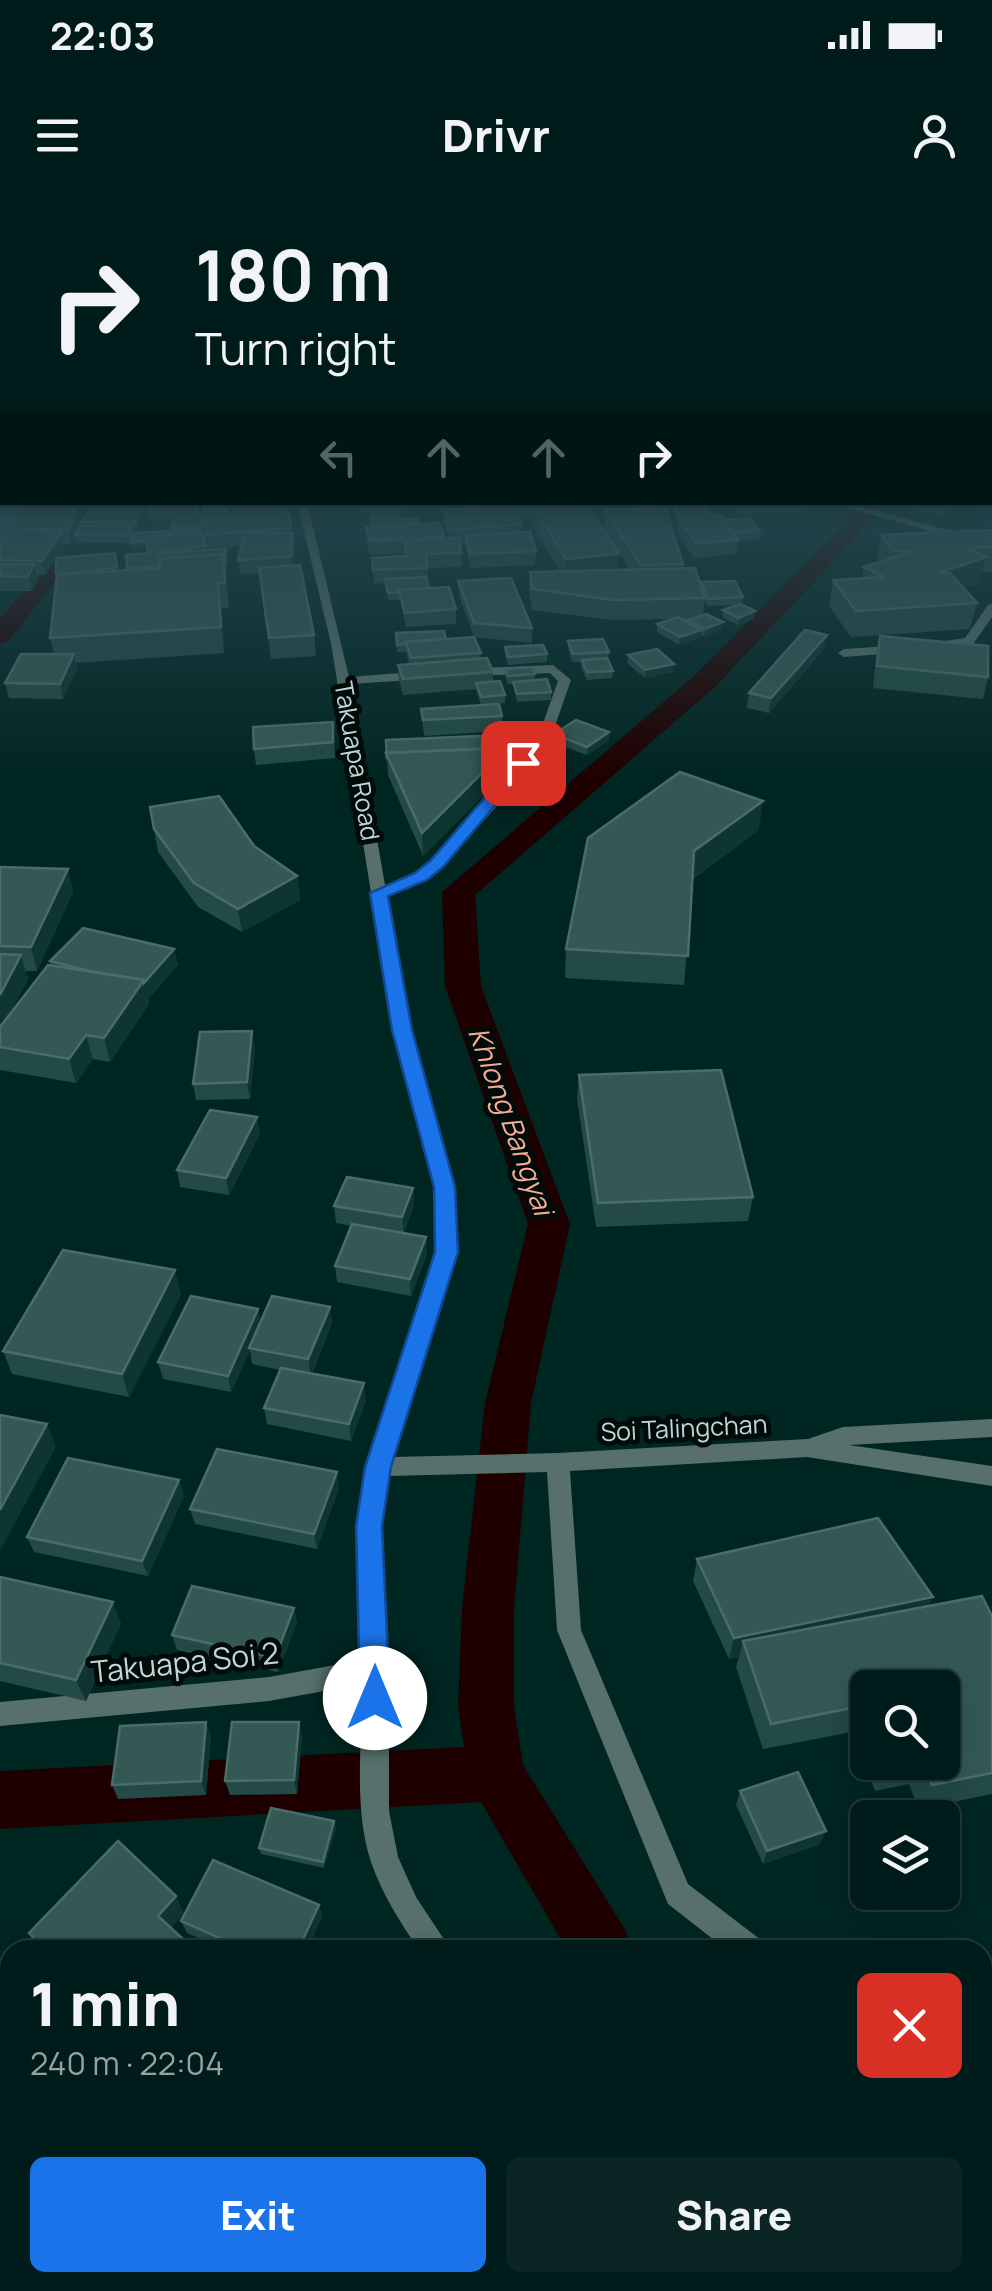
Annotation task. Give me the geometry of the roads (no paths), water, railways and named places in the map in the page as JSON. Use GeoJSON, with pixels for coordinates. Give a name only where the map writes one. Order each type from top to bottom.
{"type":"FeatureCollection","features":[{"type":"Feature","properties":{"kind":"street","name":"Takuapa Road"},"geometry":{"type":"LineString","coordinates":[[321,584],[343,681],[402,1030],[444,1187],[447,1252],[378,1467],[369,1526],[376,1670],[375,1811],[384,1859],[406,1907],[429,1940]]}},
{"type":"Feature","properties":{"kind":"street"},"geometry":{"type":"LineString","coordinates":[[844,653],[961,644],[969,641],[992,608]]}},
{"type":"Feature","properties":{"kind":"street"},"geometry":{"type":"LineString","coordinates":[[343,681],[523,668],[553,670],[566,680],[544,738],[437,863],[421,876],[379,893]]}},
{"type":"Feature","properties":{"kind":"street"},"geometry":{"type":"LineString","coordinates":[[807,1448],[842,1436],[992,1428]]}},
{"type":"Feature","properties":{"kind":"street","name":"Soi Talingchan"},"geometry":{"type":"LineString","coordinates":[[378,1467],[807,1448],[992,1476]]}},
{"type":"Feature","properties":{"kind":"street"},"geometry":{"type":"LineString","coordinates":[[558,1462],[569,1630],[678,1894],[738,1940]]}},
{"type":"Feature","properties":{"kind":"street","name":"Takuapa Soi 2"},"geometry":{"type":"LineString","coordinates":[[0,1714],[269,1689],[376,1670]]}},
{"type":"Feature","properties":{"kind":"waterway"},"geometry":{"type":"LineString","coordinates":[[0,636],[41,584]]}},
{"type":"Feature","properties":{"kind":"waterway","name":"Khlong Bangyai"},"geometry":{"type":"LineString","coordinates":[[496,1773],[486,1706],[488,1609],[508,1403],[549,1224],[463,986],[458,892],[705,681],[800,584]]}},
{"type":"Feature","properties":{"kind":"waterway"},"geometry":{"type":"LineString","coordinates":[[0,1800],[496,1773]]}},
{"type":"Feature","properties":{"kind":"waterway","name":"Khlong Bangyai"},"geometry":{"type":"LineString","coordinates":[[496,1773],[596,1940]]}}]}
